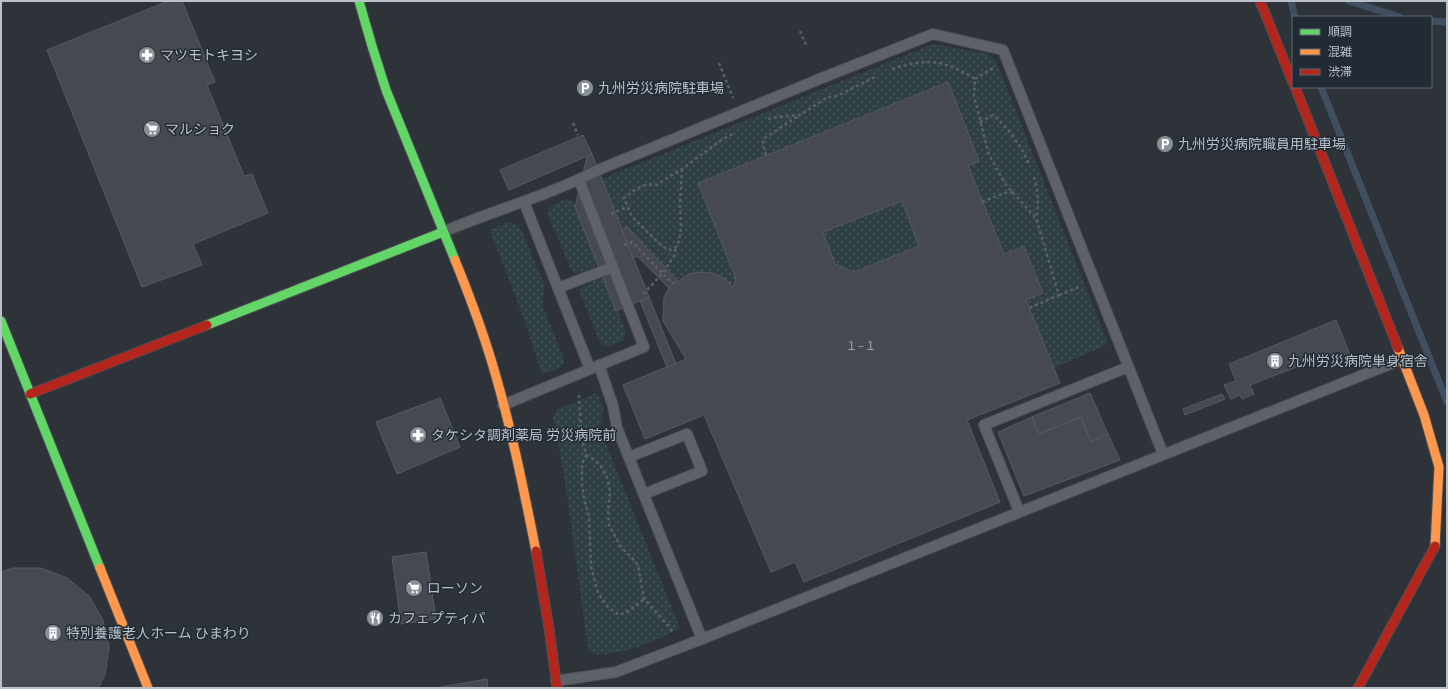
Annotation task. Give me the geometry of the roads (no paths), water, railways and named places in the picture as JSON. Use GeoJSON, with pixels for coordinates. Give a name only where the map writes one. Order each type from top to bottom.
{"type":"FeatureCollection","features":[{"type":"Feature","properties":{"kind":"street"},"geometry":{"type":"LineString","coordinates":[[359,1],[374,53],[394,112],[443,232],[488,349],[515,447],[540,575],[557,684]]}},
{"type":"Feature","properties":{"kind":"street"},"geometry":{"type":"LineString","coordinates":[[1260,1],[1292,81]]}},
{"type":"Feature","properties":{"kind":"street"},"geometry":{"type":"LineString","coordinates":[[1295,88],[1403,359],[1424,415],[1439,466],[1435,547],[1358,688]]}},
{"type":"Feature","properties":{"kind":"street"},"geometry":{"type":"LineString","coordinates":[[30,394],[443,232]]}},
{"type":"Feature","properties":{"kind":"street"},"geometry":{"type":"LineString","coordinates":[[1,321],[148,688]]}},
{"type":"Feature","properties":{"kind":"lane"},"geometry":{"type":"LineString","coordinates":[[443,232],[467,221],[524,202],[579,180],[605,167],[932,34],[1003,50],[1128,367],[1164,454]]}},
{"type":"Feature","properties":{"kind":"lane"},"geometry":{"type":"LineString","coordinates":[[503,405],[644,347],[579,180]]}},
{"type":"Feature","properties":{"kind":"lane"},"geometry":{"type":"LineString","coordinates":[[524,202],[558,288],[613,406],[617,428],[702,639]]}},
{"type":"Feature","properties":{"kind":"lane"},"geometry":{"type":"LineString","coordinates":[[558,288],[612,267]]}},
{"type":"Feature","properties":{"kind":"lane"},"geometry":{"type":"LineString","coordinates":[[557,684],[616,672],[702,639],[1403,359]]}},
{"type":"Feature","properties":{"kind":"lane"},"geometry":{"type":"LineString","coordinates":[[1019,512],[984,425],[1128,367]]}},
{"type":"Feature","properties":{"kind":"lane"},"geometry":{"type":"LineString","coordinates":[[629,457],[688,434],[702,471],[644,494]]}},
{"type":"Feature","properties":{"kind":"waterway"},"geometry":{"type":"LineString","coordinates":[[1291,1],[1295,16]]}},
{"type":"Feature","properties":{"kind":"waterway"},"geometry":{"type":"LineString","coordinates":[[1349,1],[1397,16]]}},
{"type":"Feature","properties":{"kind":"waterway"},"geometry":{"type":"LineString","coordinates":[[1432,21],[1447,22]]}},
{"type":"Feature","properties":{"kind":"waterway"},"geometry":{"type":"LineString","coordinates":[[1321,88],[1447,402]]}},
{"type":"Feature","properties":{"kind":"place","name":"マツモトキヨシ"},"geometry":{"type":"Point","coordinates":[147,55]}},
{"type":"Feature","properties":{"kind":"place","name":"九州労災病院駐車場"},"geometry":{"type":"Point","coordinates":[585,88]}},
{"type":"Feature","properties":{"kind":"place","name":"マルショク"},"geometry":{"type":"Point","coordinates":[152,129]}},
{"type":"Feature","properties":{"kind":"place","name":"九州労災病院職員用駐車場"},"geometry":{"type":"Point","coordinates":[1165,144]}},
{"type":"Feature","properties":{"kind":"place","name":"九州労災病院単身宿舎"},"geometry":{"type":"Point","coordinates":[1275,361]}},
{"type":"Feature","properties":{"kind":"place","name":"タケシタ調剤薬局 労災病院前"},"geometry":{"type":"Point","coordinates":[418,435]}},
{"type":"Feature","properties":{"kind":"place","name":"ローソン"},"geometry":{"type":"Point","coordinates":[414,588]}},
{"type":"Feature","properties":{"kind":"place","name":"カフェプティパ"},"geometry":{"type":"Point","coordinates":[375,618]}},
{"type":"Feature","properties":{"kind":"place","name":"特別養護老人ホーム ひまわり"},"geometry":{"type":"Point","coordinates":[53,633]}}]}
